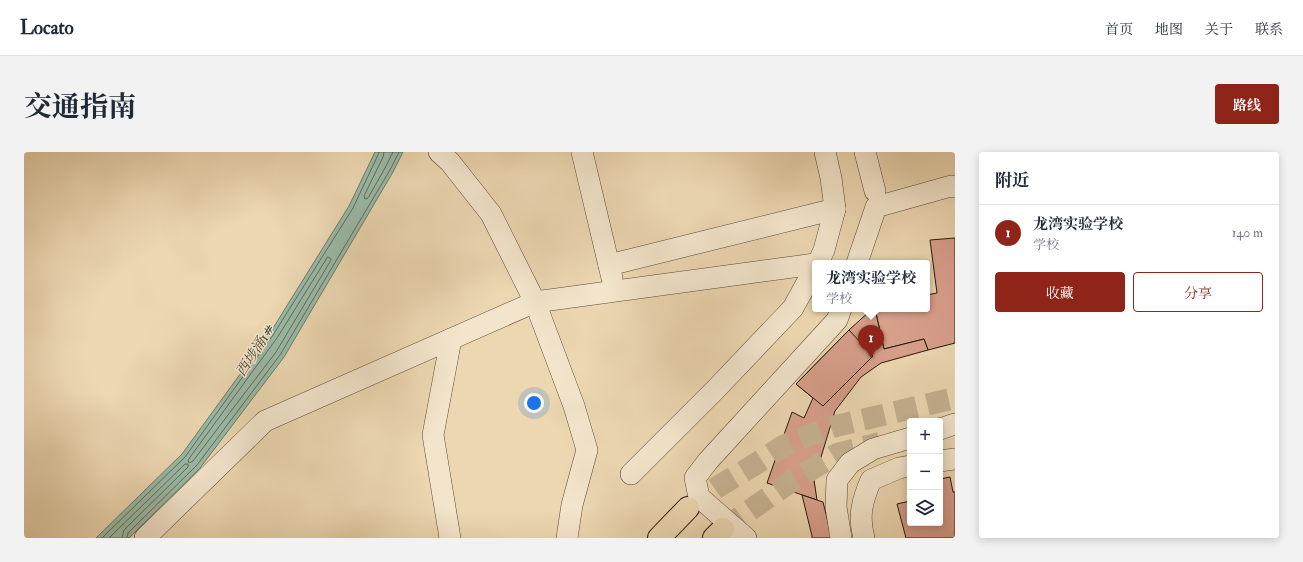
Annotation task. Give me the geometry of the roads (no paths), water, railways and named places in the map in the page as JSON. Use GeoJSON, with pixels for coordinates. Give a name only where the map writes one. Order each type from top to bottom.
{"type":"FeatureCollection","features":[{"type":"Feature","properties":{"kind":"main road"},"geometry":{"type":"LineString","coordinates":[[659,538],[688,508]]}},
{"type":"Feature","properties":{"kind":"street"},"geometry":{"type":"LineString","coordinates":[[439,152],[450,162],[491,214],[536,302],[574,406],[587,450],[572,505],[567,538]]}},
{"type":"Feature","properties":{"kind":"street"},"geometry":{"type":"LineString","coordinates":[[582,152],[616,291]]}},
{"type":"Feature","properties":{"kind":"street"},"geometry":{"type":"LineString","coordinates":[[818,260],[824,250],[835,209],[831,178],[825,152]]}},
{"type":"Feature","properties":{"kind":"street"},"geometry":{"type":"LineString","coordinates":[[865,152],[875,191]]}},
{"type":"Feature","properties":{"kind":"street"},"geometry":{"type":"LineString","coordinates":[[858,260],[876,208],[951,186],[955,187]]}},
{"type":"Feature","properties":{"kind":"street"},"geometry":{"type":"LineString","coordinates":[[609,265],[835,209]]}},
{"type":"Feature","properties":{"kind":"street"},"geometry":{"type":"LineString","coordinates":[[145,538],[265,421],[451,338],[536,302],[812,265]]}},
{"type":"Feature","properties":{"kind":"street"},"geometry":{"type":"LineString","coordinates":[[631,474],[715,390],[792,308],[812,273]]}},
{"type":"Feature","properties":{"kind":"street"},"geometry":{"type":"LineString","coordinates":[[746,538],[699,497],[695,478],[713,455],[837,320],[840,312]]}},
{"type":"Feature","properties":{"kind":"street"},"geometry":{"type":"LineString","coordinates":[[450,538],[433,435],[451,338]]}},
{"type":"Feature","properties":{"kind":"street"},"geometry":{"type":"LineString","coordinates":[[943,428],[955,424]]}},
{"type":"Feature","properties":{"kind":"street"},"geometry":{"type":"LineString","coordinates":[[841,538],[836,507],[837,480],[850,463],[873,449],[907,439]]}},
{"type":"Feature","properties":{"kind":"street"},"geometry":{"type":"LineString","coordinates":[[943,461],[955,459]]}},
{"type":"Feature","properties":{"kind":"street"},"geometry":{"type":"LineString","coordinates":[[864,538],[860,524],[864,497],[871,480],[907,467]]}},
{"type":"Feature","properties":{"kind":"water"},"geometry":{"type":"Polygon","coordinates":[[[375,152],[403,152],[393,172],[284,357],[200,468],[129,538],[96,538],[182,454],[270,333],[349,206],[375,152]]]}},
{"type":"Feature","properties":{"kind":"tunnel"},"geometry":{"type":"LineString","coordinates":[[688,508],[719,486],[783,446],[836,426],[955,398]]}},
{"type":"Feature","properties":{"kind":"tunnel"},"geometry":{"type":"LineString","coordinates":[[723,529],[789,483],[837,454],[880,443]]}},
{"type":"Feature","properties":{"kind":"place","name":"龙湾实验学校"},"geometry":{"type":"Point","coordinates":[871,358]}},
{"type":"Feature","properties":{"kind":"water label","name":"西埗涌1#"},"geometry":{"type":"Point","coordinates":[255,350]}}]}
